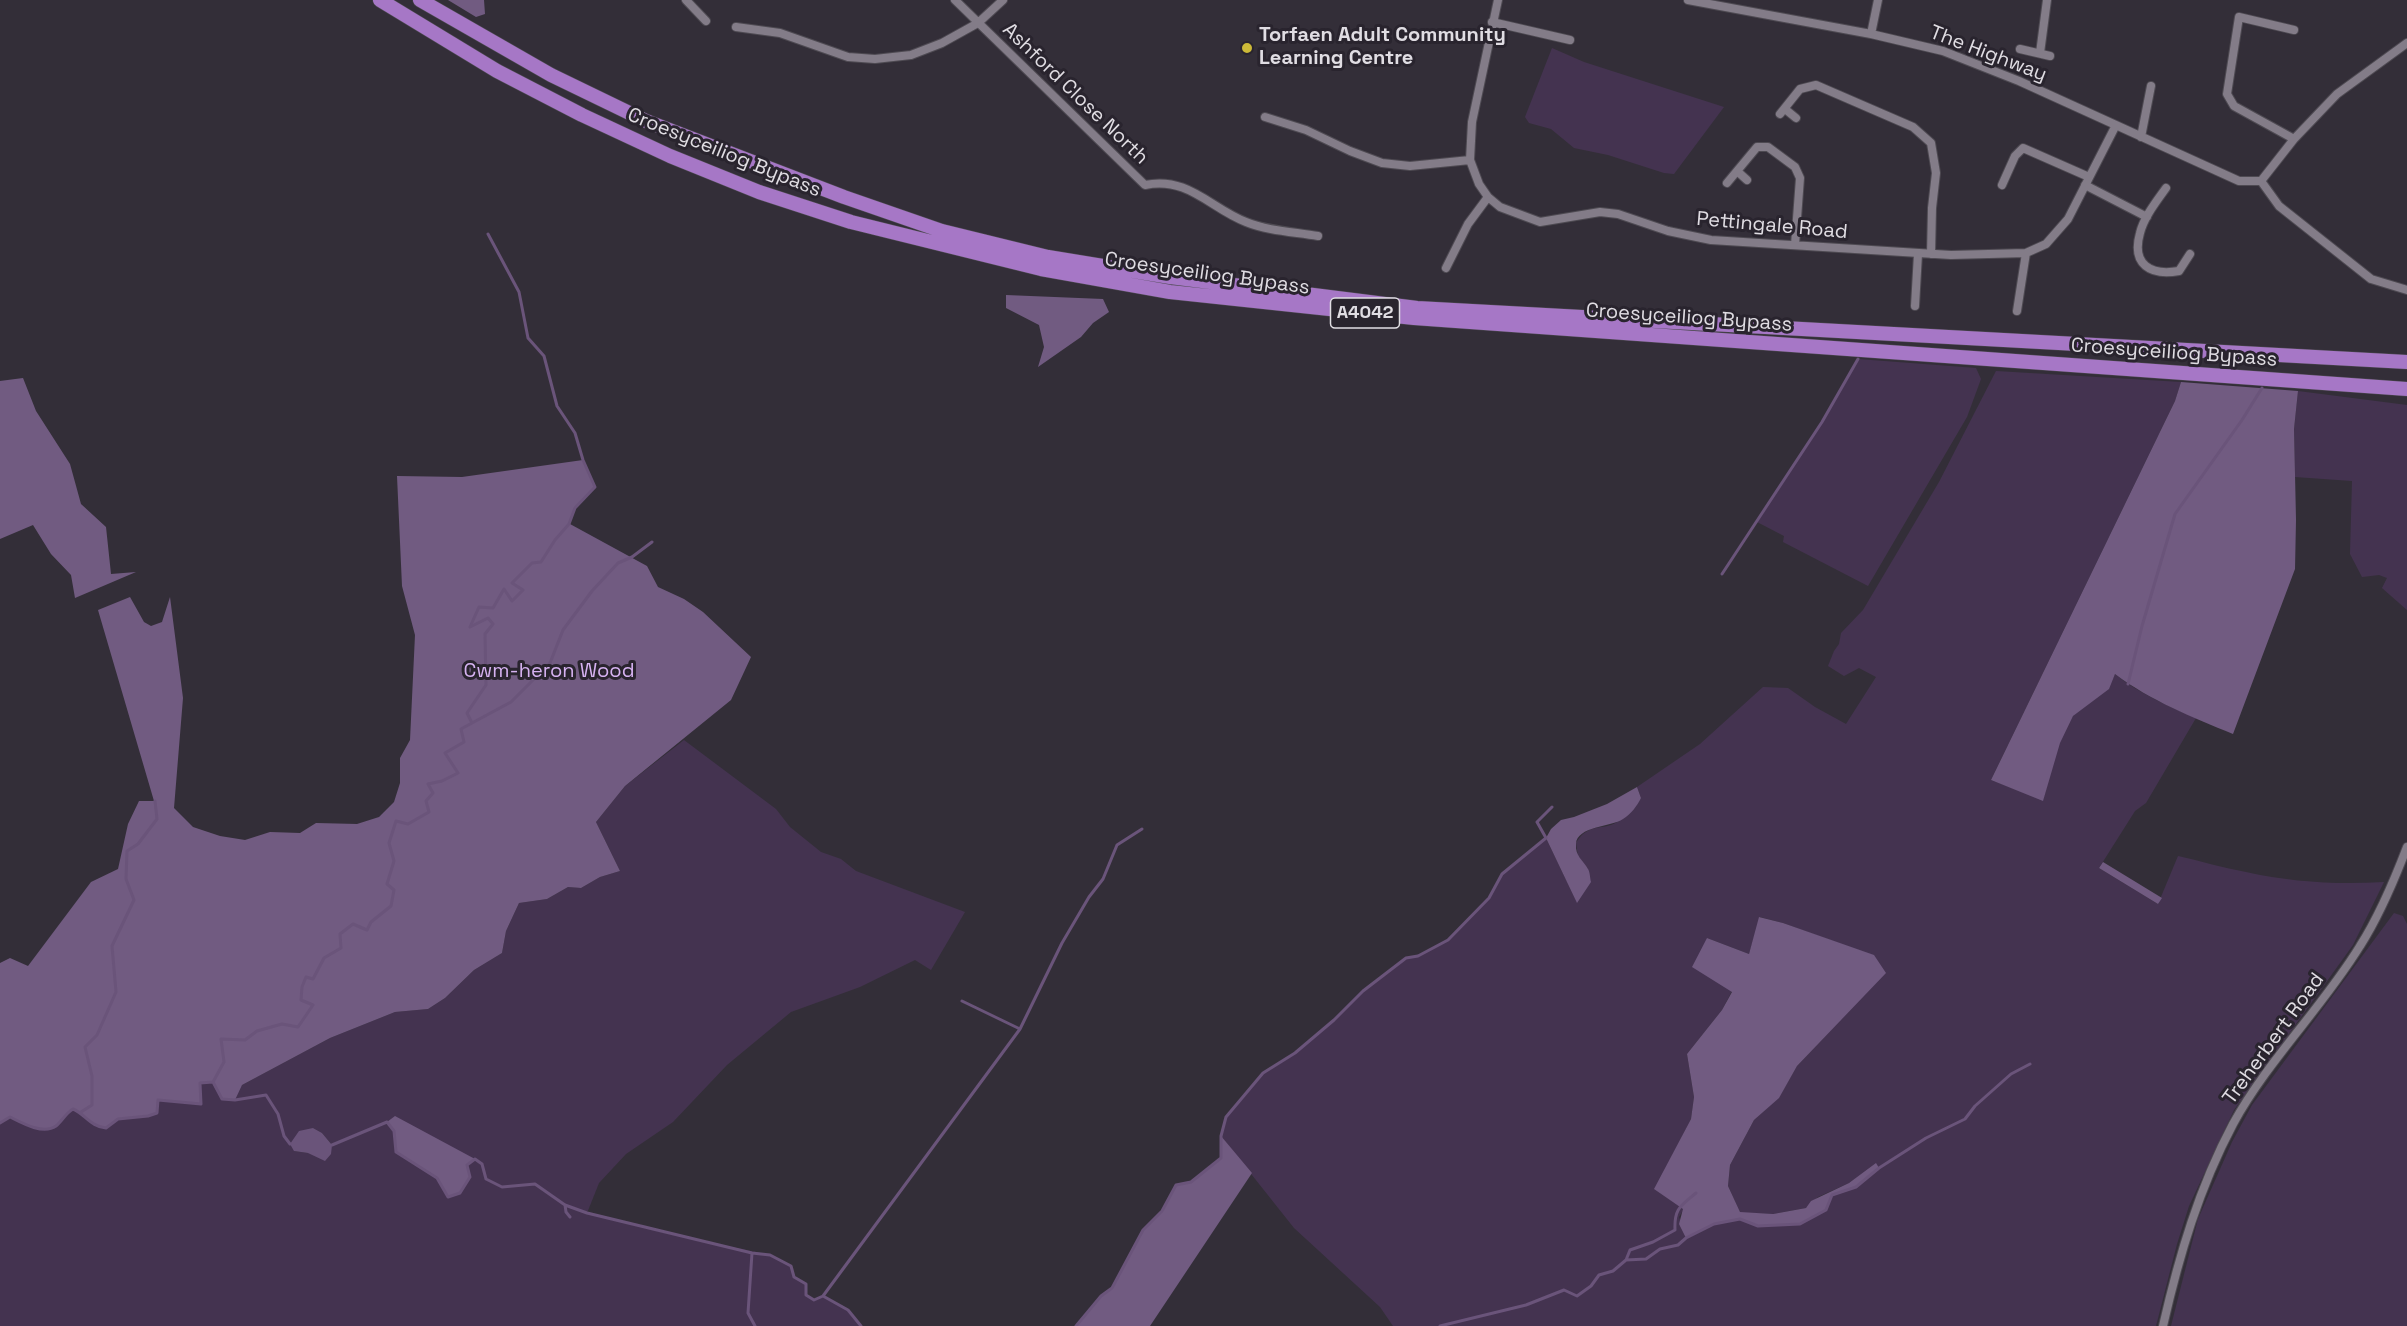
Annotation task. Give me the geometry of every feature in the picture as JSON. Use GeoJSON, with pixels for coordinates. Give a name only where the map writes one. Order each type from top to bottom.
{"type":"FeatureCollection","features":[{"type":"Feature","properties":{"kind":"highway","name":"Croesyceiliog Bypass"},"geometry":{"type":"LineString","coordinates":[[380,0],[497,70],[582,115],[670,156],[759,192],[851,222],[1041,269],[1170,292],[1414,318],[2407,389]]}},
{"type":"Feature","properties":{"kind":"highway","name":"Croesyceiliog Bypass"},"geometry":{"type":"LineString","coordinates":[[420,0],[550,75],[646,121],[844,197],[942,231],[1048,257],[1170,276],[1417,308],[2407,362]]}},
{"type":"Feature","properties":{"kind":"street"},"geometry":{"type":"LineString","coordinates":[[686,0],[706,21]]}},
{"type":"Feature","properties":{"kind":"street","name":"Ashford Close North"},"geometry":{"type":"LineString","coordinates":[[955,0],[1145,185],[1155,183],[1193,190],[1247,223],[1318,236]]}},
{"type":"Feature","properties":{"kind":"street"},"geometry":{"type":"LineString","coordinates":[[736,27],[780,33],[848,57],[875,59],[911,54],[942,43],[978,23],[1003,0]]}},
{"type":"Feature","properties":{"kind":"street"},"geometry":{"type":"LineString","coordinates":[[1446,268],[1468,224],[1488,197],[1479,184],[1470,160],[1472,122],[1498,0]]}},
{"type":"Feature","properties":{"kind":"street","name":"The Highway"},"geometry":{"type":"LineString","coordinates":[[1688,0],[1871,34],[1943,51],[2019,81],[2239,181],[2261,181]]}},
{"type":"Feature","properties":{"kind":"street"},"geometry":{"type":"LineString","coordinates":[[1871,34],[1878,0]]}},
{"type":"Feature","properties":{"kind":"street"},"geometry":{"type":"LineString","coordinates":[[2040,53],[2047,0]]}},
{"type":"Feature","properties":{"kind":"street"},"geometry":{"type":"LineString","coordinates":[[2294,30],[2239,17],[2227,94],[2234,106],[2294,139]]}},
{"type":"Feature","properties":{"kind":"street"},"geometry":{"type":"LineString","coordinates":[[1492,22],[1570,40]]}},
{"type":"Feature","properties":{"kind":"street"},"geometry":{"type":"LineString","coordinates":[[2407,43],[2337,94],[2294,139],[2261,181],[2279,206],[2371,279],[2407,290]]}},
{"type":"Feature","properties":{"kind":"street"},"geometry":{"type":"LineString","coordinates":[[2020,50],[2050,56]]}},
{"type":"Feature","properties":{"kind":"street"},"geometry":{"type":"LineString","coordinates":[[1796,118],[1783,111],[1800,89],[1816,85],[1913,127],[1931,143],[1936,173],[1931,254]]}},
{"type":"Feature","properties":{"kind":"street"},"geometry":{"type":"LineString","coordinates":[[2140,137],[2151,86]]}},
{"type":"Feature","properties":{"kind":"street"},"geometry":{"type":"LineString","coordinates":[[1265,117],[1306,130],[1382,163],[1410,166],[1470,160]]}},
{"type":"Feature","properties":{"kind":"street"},"geometry":{"type":"LineString","coordinates":[[2017,311],[2026,253],[2046,244],[2068,219],[2116,125]]}},
{"type":"Feature","properties":{"kind":"street"},"geometry":{"type":"LineString","coordinates":[[1727,183],[1760,146],[1768,147],[1795,167],[1800,178],[1795,244]]}},
{"type":"Feature","properties":{"kind":"street"},"geometry":{"type":"LineString","coordinates":[[2002,185],[2015,156],[2023,148],[2087,181],[2147,217]]}},
{"type":"Feature","properties":{"kind":"street"},"geometry":{"type":"LineString","coordinates":[[1737,171],[1747,180]]}},
{"type":"Feature","properties":{"kind":"street"},"geometry":{"type":"LineString","coordinates":[[2166,188],[2140,232],[2138,247],[2140,260],[2148,270],[2162,274],[2179,271],[2190,254]]}},
{"type":"Feature","properties":{"kind":"street","name":"Pettingale Road"},"geometry":{"type":"LineString","coordinates":[[1488,197],[1500,207],[1540,222],[1600,212],[1618,214],[1668,231],[1710,240],[1918,254],[2026,253]]}},
{"type":"Feature","properties":{"kind":"street"},"geometry":{"type":"LineString","coordinates":[[1915,306],[1918,254]]}},
{"type":"Feature","properties":{"kind":"street","name":"Treherbert Road"},"geometry":{"type":"LineString","coordinates":[[2163,1326],[2187,1232],[2233,1125],[2256,1086],[2361,946],[2392,886],[2407,847]]}},
{"type":"Feature","properties":{"kind":"shaded area"},"geometry":{"type":"Polygon","coordinates":[[[1552,48],[1584,62],[1724,107],[1674,174],[1574,148],[1551,129],[1529,123],[1525,117],[1552,48]]]}},
{"type":"Feature","properties":{"kind":"shaded area"},"geometry":{"type":"Polygon","coordinates":[[[1858,359],[1976,368],[1981,379],[1967,417],[1868,586],[1783,542],[1784,536],[1757,522],[1822,422],[1858,359]]]}},
{"type":"Feature","properties":{"kind":"shaded area"},"geometry":{"type":"Polygon","coordinates":[[[1996,371],[2181,382],[2175,401],[1991,780],[2043,800],[2058,745],[2067,724],[2078,710],[2105,689],[2115,674],[2144,694],[2196,718],[2146,803],[2135,811],[2099,868],[2158,904],[2178,856],[2280,878],[2332,883],[2384,882],[2353,945],[2234,1110],[2189,1206],[2156,1326],[1393,1326],[1380,1307],[1294,1228],[1221,1136],[1226,1117],[1263,1073],[1295,1053],[1334,1020],[1363,991],[1406,958],[1418,956],[1448,940],[1489,898],[1502,874],[1546,838],[1577,902],[1588,869],[1578,856],[1576,843],[1581,836],[1591,830],[1617,822],[1641,798],[1637,787],[1700,744],[1763,687],[1788,688],[1815,707],[1846,724],[1876,677],[1859,668],[1844,676],[1828,666],[1839,644],[1841,633],[1863,610],[1939,482],[1996,371]],[[1760,917],[1749,954],[1707,938],[1732,991],[1722,1010],[1687,1054],[1694,1097],[1691,1119],[1655,1189],[1684,1209],[1679,1217],[1686,1237],[1714,1224],[1740,1219],[1758,1226],[1800,1224],[1832,1195],[1856,1187],[1861,1175],[1818,1197],[1806,1208],[1773,1214],[1740,1213],[1728,1186],[1730,1165],[1754,1120],[1779,1097],[1797,1066],[1885,973],[1874,956],[1760,917]]]}},
{"type":"Feature","properties":{"kind":"shaded area"},"geometry":{"type":"Polygon","coordinates":[[[2298,391],[2407,405],[2407,610],[2382,588],[2387,578],[2379,575],[2362,577],[2350,554],[2352,481],[2295,477],[2294,429],[2298,391]]]}},
{"type":"Feature","properties":{"kind":"shaded area"},"geometry":{"type":"Polygon","coordinates":[[[684,740],[776,809],[790,827],[821,852],[841,859],[856,871],[965,912],[931,970],[915,960],[860,987],[791,1012],[727,1065],[673,1122],[626,1154],[599,1183],[587,1213],[665,1233],[770,1255],[791,1266],[794,1277],[806,1284],[806,1295],[814,1300],[823,1296],[848,1310],[861,1326],[0,1326],[0,1123],[10,1117],[64,1118],[73,1109],[92,1123],[106,1128],[118,1119],[157,1113],[158,1100],[200,1104],[200,1083],[213,1082],[222,1099],[242,1085],[330,1038],[395,1012],[428,1009],[445,998],[474,970],[502,953],[506,931],[519,903],[547,899],[568,887],[581,888],[600,877],[620,871],[596,822],[625,786],[684,740]],[[313,1128],[294,1151],[308,1153],[332,1145],[322,1133],[313,1128]],[[394,1131],[396,1152],[437,1178],[448,1197],[467,1165],[475,1160],[394,1131]]]}},
{"type":"Feature","properties":{"kind":"shaded area"},"geometry":{"type":"Polygon","coordinates":[[[2394,913],[2403,916],[2407,924],[2407,1326],[2171,1326],[2198,1219],[2232,1142],[2252,1105],[2394,913]]]}},
{"type":"Feature","properties":{"kind":"shaded area"},"geometry":{"type":"Polygon","coordinates":[[[313,1128],[322,1133],[332,1145],[331,1154],[325,1161],[308,1153],[294,1151],[290,1144],[299,1131],[313,1128]]]}},
{"type":"Feature","properties":{"kind":"green space"},"geometry":{"type":"Polygon","coordinates":[[[448,0],[484,0],[485,14],[476,17],[448,0]]]}},
{"type":"Feature","properties":{"kind":"green space"},"geometry":{"type":"Polygon","coordinates":[[[1006,295],[1103,299],[1109,312],[1093,323],[1081,337],[1038,367],[1044,347],[1039,325],[1006,308],[1006,295]]]}},
{"type":"Feature","properties":{"kind":"green space"},"geometry":{"type":"Polygon","coordinates":[[[23,378],[36,411],[70,464],[81,504],[106,527],[111,574],[136,572],[75,598],[71,575],[51,554],[33,525],[0,539],[0,381],[23,378]]]}},
{"type":"Feature","properties":{"kind":"green space"},"geometry":{"type":"Polygon","coordinates":[[[2181,382],[2298,391],[2294,429],[2295,569],[2233,734],[2157,700],[2115,674],[2109,689],[2073,716],[2060,743],[2043,801],[1991,780],[2175,401],[2181,382]]]}},
{"type":"Feature","properties":{"kind":"green space","name":"Cwm-heron Wood"},"geometry":{"type":"Polygon","coordinates":[[[583,460],[595,487],[575,508],[570,524],[647,566],[658,587],[684,599],[703,612],[751,657],[731,700],[625,786],[596,822],[620,871],[600,877],[581,888],[568,887],[547,899],[519,903],[506,931],[502,953],[474,970],[445,998],[428,1009],[395,1012],[330,1038],[242,1085],[235,1100],[222,1099],[213,1082],[200,1083],[201,1104],[158,1100],[157,1113],[118,1119],[106,1128],[92,1123],[73,1109],[51,1128],[39,1129],[10,1117],[0,1123],[0,963],[10,958],[28,966],[91,882],[118,869],[128,824],[139,801],[154,801],[98,610],[130,597],[144,622],[151,626],[162,622],[170,597],[183,698],[174,808],[193,827],[220,836],[245,840],[270,832],[300,833],[316,823],[357,824],[379,817],[394,802],[400,783],[400,758],[410,740],[415,635],[402,586],[397,476],[462,477],[583,460]]]}},
{"type":"Feature","properties":{"kind":"green space"},"geometry":{"type":"Polygon","coordinates":[[[1637,787],[1641,798],[1629,815],[1618,822],[1588,830],[1578,838],[1577,852],[1589,870],[1591,882],[1577,903],[1546,838],[1551,829],[1561,820],[1607,804],[1637,787]]]}},
{"type":"Feature","properties":{"kind":"green space"},"geometry":{"type":"Polygon","coordinates":[[[2103,862],[2162,898],[2158,904],[2099,868],[2103,862]]]}},
{"type":"Feature","properties":{"kind":"green space"},"geometry":{"type":"Polygon","coordinates":[[[1759,917],[1783,923],[1874,955],[1886,973],[1797,1066],[1779,1098],[1754,1120],[1730,1165],[1728,1186],[1740,1212],[1773,1214],[1806,1208],[1811,1201],[1849,1183],[1876,1163],[1879,1168],[1856,1187],[1832,1195],[1826,1210],[1800,1224],[1758,1226],[1740,1219],[1714,1224],[1686,1238],[1679,1224],[1683,1209],[1654,1189],[1691,1119],[1694,1097],[1687,1054],[1722,1010],[1732,992],[1692,967],[1707,938],[1749,954],[1759,917]]]}},
{"type":"Feature","properties":{"kind":"green space"},"geometry":{"type":"Polygon","coordinates":[[[395,1116],[475,1159],[467,1165],[470,1177],[460,1193],[448,1197],[437,1177],[396,1152],[394,1132],[387,1122],[395,1116]]]}},
{"type":"Feature","properties":{"kind":"green space"},"geometry":{"type":"Polygon","coordinates":[[[1221,1136],[1252,1173],[1150,1326],[1076,1326],[1101,1296],[1112,1288],[1143,1230],[1162,1211],[1176,1185],[1191,1182],[1221,1158],[1221,1136]]]}},
{"type":"Feature","properties":{"kind":"waterway"},"geometry":{"type":"LineString","coordinates":[[213,1082],[224,1062],[221,1039],[245,1040],[257,1031],[282,1024],[298,1027],[313,1005],[301,1000],[306,977],[313,979],[324,958],[341,948],[340,934],[353,924],[367,930],[371,922],[391,906],[394,890],[387,884],[394,861],[389,843],[396,821],[408,824],[429,812],[426,801],[433,793],[428,784],[442,781],[458,773],[445,753],[464,742],[461,729],[472,723],[467,713],[486,685],[485,634],[493,624],[488,618],[470,627],[479,607],[493,608],[504,589],[512,601],[523,590],[512,583],[532,563],[541,562],[569,524],[575,508],[595,487],[583,460],[575,433],[557,406],[544,356],[528,338],[519,292],[488,234]]}},
{"type":"Feature","properties":{"kind":"waterway"},"geometry":{"type":"LineString","coordinates":[[1722,574],[1822,422],[1858,359]]}},
{"type":"Feature","properties":{"kind":"waterway"},"geometry":{"type":"LineString","coordinates":[[2128,684],[2142,626],[2175,514],[2262,388]]}},
{"type":"Feature","properties":{"kind":"waterway"},"geometry":{"type":"LineString","coordinates":[[472,723],[511,702],[550,663],[563,630],[592,591],[618,563],[632,557],[652,542]]}},
{"type":"Feature","properties":{"kind":"waterway"},"geometry":{"type":"LineString","coordinates":[[81,1112],[92,1105],[92,1076],[85,1047],[97,1035],[116,992],[112,946],[134,900],[126,879],[127,851],[138,844],[157,819],[155,801]]}},
{"type":"Feature","properties":{"kind":"waterway"},"geometry":{"type":"LineString","coordinates":[[1076,1326],[1101,1296],[1112,1288],[1143,1230],[1162,1211],[1176,1185],[1191,1182],[1221,1158],[1221,1136],[1226,1117],[1263,1073],[1295,1053],[1334,1020],[1363,991],[1406,958],[1418,956],[1448,940],[1489,898],[1502,874],[1546,838],[1537,822],[1552,807]]}},
{"type":"Feature","properties":{"kind":"waterway"},"geometry":{"type":"LineString","coordinates":[[823,1296],[1020,1029],[1062,943],[1089,897],[1103,879],[1117,845],[1142,829]]}},
{"type":"Feature","properties":{"kind":"waterway"},"geometry":{"type":"LineString","coordinates":[[962,1001],[1020,1029]]}},
{"type":"Feature","properties":{"kind":"waterway"},"geometry":{"type":"LineString","coordinates":[[1440,1326],[1526,1305],[1564,1290],[1577,1296],[1591,1286],[1599,1275],[1613,1271],[1626,1260],[1646,1259],[1660,1249],[1678,1245],[1686,1238],[1714,1224],[1740,1219],[1758,1226],[1800,1224],[1826,1210],[1832,1195],[1856,1187],[1879,1168],[1926,1138],[1965,1119],[1975,1106],[2011,1074],[2030,1064]]}},
{"type":"Feature","properties":{"kind":"waterway"},"geometry":{"type":"LineString","coordinates":[[0,1123],[10,1117],[39,1129],[51,1128],[73,1109],[92,1123],[106,1128],[118,1119],[157,1113],[158,1100],[201,1104],[200,1083],[213,1082],[222,1099],[235,1100],[266,1095],[278,1114],[284,1136],[290,1144]]}},
{"type":"Feature","properties":{"kind":"waterway"},"geometry":{"type":"LineString","coordinates":[[332,1145],[387,1122],[394,1131],[396,1152],[437,1178],[448,1197],[460,1193],[470,1177],[467,1165],[475,1159],[482,1164],[486,1179],[502,1187],[535,1184],[565,1205],[587,1213],[752,1253],[770,1255],[791,1266],[794,1277],[806,1284],[806,1295],[814,1300],[823,1296],[848,1310],[861,1326]]}},
{"type":"Feature","properties":{"kind":"waterway"},"geometry":{"type":"LineString","coordinates":[[1626,1260],[1630,1250],[1653,1242],[1675,1230],[1677,1212],[1696,1193]]}},
{"type":"Feature","properties":{"kind":"waterway"},"geometry":{"type":"LineString","coordinates":[[565,1205],[570,1217]]}},
{"type":"Feature","properties":{"kind":"waterway"},"geometry":{"type":"LineString","coordinates":[[752,1253],[748,1313],[755,1326]]}},
{"type":"Feature","properties":{"kind":"place","name":"Torfaen Adult Community Learning Centre"},"geometry":{"type":"Point","coordinates":[1247,48]}}]}
